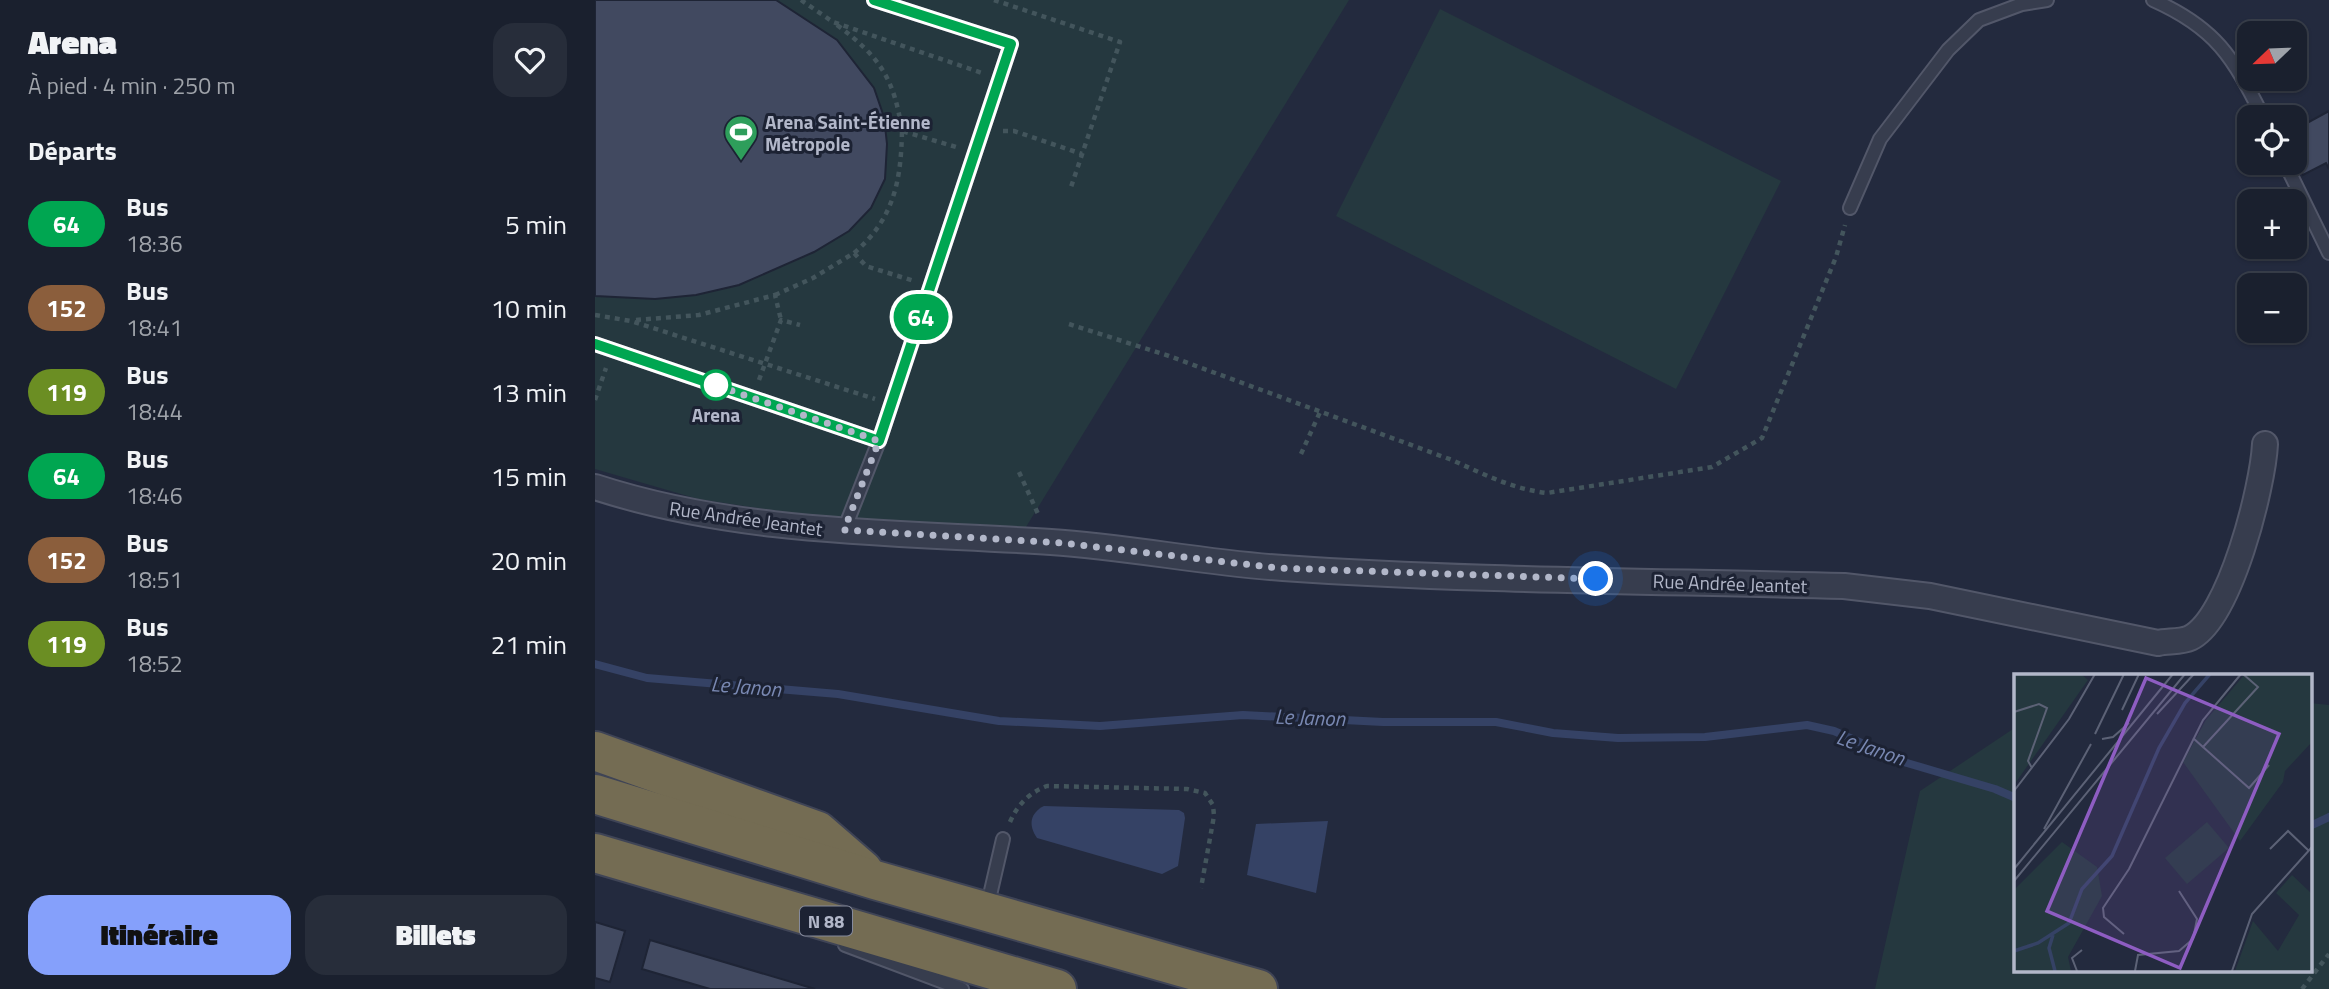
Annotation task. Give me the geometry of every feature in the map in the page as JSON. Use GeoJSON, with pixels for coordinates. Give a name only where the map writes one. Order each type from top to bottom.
{"type":"FeatureCollection","features":[{"type":"Feature","properties":{"kind":"highway"},"geometry":{"type":"LineString","coordinates":[[595,751],[818,831],[875,880]]}},
{"type":"Feature","properties":{"kind":"highway"},"geometry":{"type":"LineString","coordinates":[[595,794],[875,880],[1258,989]]}},
{"type":"Feature","properties":{"kind":"highway","name":"N 88"},"geometry":{"type":"LineString","coordinates":[[600,855],[1057,989]]}},
{"type":"Feature","properties":{"kind":"street","name":"Rue Andrée Jeantet"},"geometry":{"type":"LineString","coordinates":[[595,487],[641,502],[710,517],[844,530],[1050,542],[1321,571],[1845,586],[1930,596],[2158,643],[2190,638],[2214,614],[2243,545],[2263,473],[2265,444]]}},
{"type":"Feature","properties":{"kind":"lane"},"geometry":{"type":"LineString","coordinates":[[844,530],[892,404],[1011,44],[874,0]]}},
{"type":"Feature","properties":{"kind":"lane"},"geometry":{"type":"LineString","coordinates":[[1850,208],[1880,139],[1948,50],[1979,20],[2022,4],[2047,0]]}},
{"type":"Feature","properties":{"kind":"lane"},"geometry":{"type":"LineString","coordinates":[[2153,0],[2187,15],[2226,50],[2256,105]]}},
{"type":"Feature","properties":{"kind":"lane"},"geometry":{"type":"LineString","coordinates":[[2291,175],[2329,253]]}},
{"type":"Feature","properties":{"kind":"lane"},"geometry":{"type":"LineString","coordinates":[[595,344],[879,441]]}},
{"type":"Feature","properties":{"kind":"lane"},"geometry":{"type":"LineString","coordinates":[[986,911],[1003,839]]}},
{"type":"Feature","properties":{"kind":"lane"},"geometry":{"type":"LineString","coordinates":[[600,855],[783,923]]}},
{"type":"Feature","properties":{"kind":"lane"},"geometry":{"type":"LineString","coordinates":[[834,942],[962,989]]}},
{"type":"Feature","properties":{"kind":"path"},"geometry":{"type":"LineString","coordinates":[[631,321],[699,315],[775,295],[813,278],[854,253],[878,229],[893,200],[901,162],[902,131],[897,96],[882,65],[859,41],[801,0]]}},
{"type":"Feature","properties":{"kind":"path"},"geometry":{"type":"LineString","coordinates":[[994,0],[1121,42],[1070,190]]}},
{"type":"Feature","properties":{"kind":"path"},"geometry":{"type":"LineString","coordinates":[[833,22],[999,78]]}},
{"type":"Feature","properties":{"kind":"path"},"geometry":{"type":"LineString","coordinates":[[902,131],[959,148],[973,158]]}},
{"type":"Feature","properties":{"kind":"path"},"geometry":{"type":"LineString","coordinates":[[998,135],[1003,131],[1014,131],[1082,154]]}},
{"type":"Feature","properties":{"kind":"path"},"geometry":{"type":"LineString","coordinates":[[1069,324],[1169,356],[1526,491],[1547,493],[1712,467],[1762,438],[1836,257],[1850,208]]}},
{"type":"Feature","properties":{"kind":"path"},"geometry":{"type":"LineString","coordinates":[[854,253],[866,266],[915,281],[929,291]]}},
{"type":"Feature","properties":{"kind":"path"},"geometry":{"type":"LineString","coordinates":[[753,397],[781,320],[775,295]]}},
{"type":"Feature","properties":{"kind":"path"},"geometry":{"type":"LineString","coordinates":[[595,315],[631,321],[767,362],[892,404]]}},
{"type":"Feature","properties":{"kind":"path"},"geometry":{"type":"LineString","coordinates":[[781,320],[800,325]]}},
{"type":"Feature","properties":{"kind":"path"},"geometry":{"type":"LineString","coordinates":[[1301,454],[1320,412]]}},
{"type":"Feature","properties":{"kind":"path"},"geometry":{"type":"LineString","coordinates":[[1019,472],[1050,542]]}},
{"type":"Feature","properties":{"kind":"path"},"geometry":{"type":"LineString","coordinates":[[1003,839],[1022,801],[1035,790],[1047,786],[1187,789],[1205,793],[1213,805],[1213,816],[1201,888]]}},
{"type":"Feature","properties":{"kind":"path"},"geometry":{"type":"LineString","coordinates":[[2302,989],[2329,954]]}},
{"type":"Feature","properties":{"kind":"shaded area"},"geometry":{"type":"Polygon","coordinates":[[[595,0],[1349,0],[1026,527],[836,520],[698,499],[595,469],[595,0]]]}},
{"type":"Feature","properties":{"kind":"shaded area"},"geometry":{"type":"Polygon","coordinates":[[[1440,9],[1781,181],[1676,389],[1336,216],[1440,9]]]}},
{"type":"Feature","properties":{"kind":"shaded area"},"geometry":{"type":"Polygon","coordinates":[[[2311,703],[2329,705],[2329,989],[1875,989],[1920,791],[2014,728],[2014,972],[2311,972],[2311,703]]]}},
{"type":"Feature","properties":{"kind":"water"},"geometry":{"type":"Polygon","coordinates":[[[1044,806],[1179,810],[1184,813],[1185,818],[1178,866],[1162,874],[1037,838],[1032,828],[1032,820],[1036,812],[1044,806]]]}},
{"type":"Feature","properties":{"kind":"water"},"geometry":{"type":"Polygon","coordinates":[[[1328,821],[1316,893],[1247,875],[1256,824],[1328,821]]]}},
{"type":"Feature","properties":{"kind":"building","name":"Arena Saint-Étienne Métropole"},"geometry":{"type":"Polygon","coordinates":[[[595,0],[776,0],[837,40],[874,88],[884,117],[887,144],[885,179],[871,208],[849,231],[814,252],[739,285],[696,295],[655,299],[595,296],[595,0]]]}},
{"type":"Feature","properties":{"kind":"building"},"geometry":{"type":"Polygon","coordinates":[[[2329,111],[2329,169],[2326,163],[2307,173],[2307,123],[2329,111]]]}},
{"type":"Feature","properties":{"kind":"building"},"geometry":{"type":"Polygon","coordinates":[[[595,922],[625,931],[610,982],[595,978],[595,922]]]}},
{"type":"Feature","properties":{"kind":"building"},"geometry":{"type":"Polygon","coordinates":[[[650,940],[815,989],[710,989],[642,969],[650,940]]]}},
{"type":"Feature","properties":{"kind":"waterway","name":"Le Janon"},"geometry":{"type":"LineString","coordinates":[[595,664],[647,678],[838,694],[999,721],[1100,726],[1243,715],[1383,722],[1496,722],[1553,733],[1618,738],[1705,737],[1807,725],[1834,731],[1907,763],[2014,797]]}},
{"type":"Feature","properties":{"kind":"waterway","name":"Le Janon"},"geometry":{"type":"LineString","coordinates":[[2311,826],[2329,817]]}},
{"type":"Feature","properties":{"kind":"bus line","name":"64"},"geometry":{"type":"LineString","coordinates":[[595,344],[879,441],[1011,44],[874,0]]}},
{"type":"Feature","properties":{"kind":"place","name":"Arena Saint-Étienne Métropole"},"geometry":{"type":"Point","coordinates":[741,162]}},
{"type":"Feature","properties":{"kind":"place","name":"Arena"},"geometry":{"type":"Point","coordinates":[716,385]}},
{"type":"Feature","properties":{"kind":"route"},"geometry":{"type":"LineString","coordinates":[[716,385],[712,384],[879,441],[844,530],[1063,543],[1321,571],[1596,579]]}}]}
